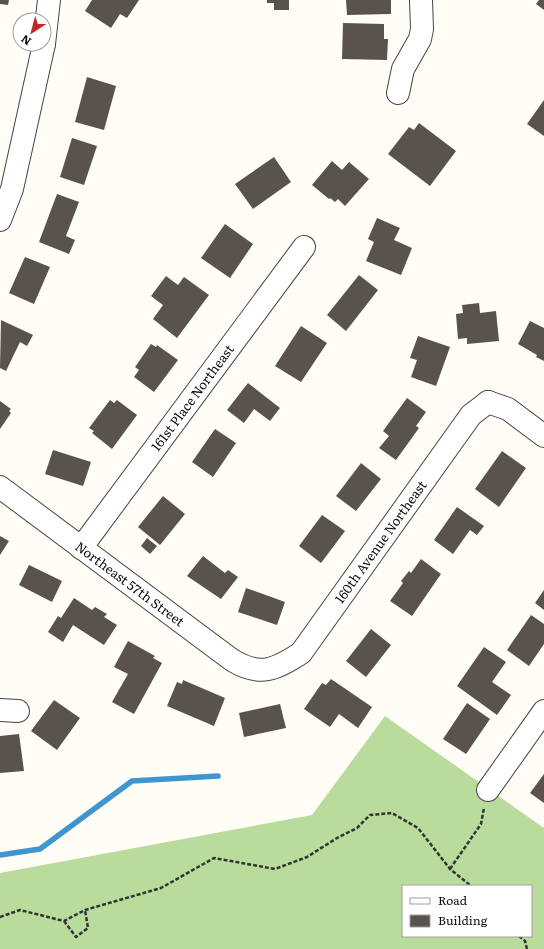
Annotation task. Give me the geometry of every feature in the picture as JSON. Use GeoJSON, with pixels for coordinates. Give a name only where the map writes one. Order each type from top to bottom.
{"type":"FeatureCollection","features":[{"type":"Feature","properties":{"kind":"street"},"geometry":{"type":"LineString","coordinates":[[48,12],[49,0]]}},
{"type":"Feature","properties":{"kind":"street"},"geometry":{"type":"LineString","coordinates":[[398,93],[404,69],[420,39],[422,29],[422,0]]}},
{"type":"Feature","properties":{"kind":"street"},"geometry":{"type":"LineString","coordinates":[[0,220],[12,189],[42,52]]}},
{"type":"Feature","properties":{"kind":"street","name":"161st Place Northeast"},"geometry":{"type":"LineString","coordinates":[[81,548],[304,247]]}},
{"type":"Feature","properties":{"kind":"street","name":"160th Avenue Northeast"},"geometry":{"type":"LineString","coordinates":[[265,670],[285,664],[301,653],[487,393],[544,436]]}},
{"type":"Feature","properties":{"kind":"street","name":"Northeast 57th Street"},"geometry":{"type":"LineString","coordinates":[[0,487],[232,660],[247,669],[265,670]]}},
{"type":"Feature","properties":{"kind":"street"},"geometry":{"type":"LineString","coordinates":[[488,790],[544,711]]}},
{"type":"Feature","properties":{"kind":"path"},"geometry":{"type":"LineString","coordinates":[[450,869],[481,824],[488,790]]}},
{"type":"Feature","properties":{"kind":"path"},"geometry":{"type":"LineString","coordinates":[[64,921],[85,910],[161,888],[214,858],[275,869],[307,857],[356,828],[370,815],[378,814],[392,813],[418,828],[450,869],[470,885]]}},
{"type":"Feature","properties":{"kind":"path"},"geometry":{"type":"LineString","coordinates":[[0,917],[20,910],[64,921],[76,937],[88,928],[85,910]]}},
{"type":"Feature","properties":{"kind":"path"},"geometry":{"type":"LineString","coordinates":[[520,937],[525,941],[527,949]]}},
{"type":"Feature","properties":{"kind":"green space"},"geometry":{"type":"Polygon","coordinates":[[[385,716],[544,828],[544,949],[0,949],[0,873],[312,815],[385,716]]]}},
{"type":"Feature","properties":{"kind":"building"},"geometry":{"type":"Polygon","coordinates":[[[0,0],[9,0],[8,5],[0,4],[0,0]]]}},
{"type":"Feature","properties":{"kind":"building"},"geometry":{"type":"Polygon","coordinates":[[[92,0],[139,0],[127,18],[120,14],[111,28],[85,11],[92,0]]]}},
{"type":"Feature","properties":{"kind":"building"},"geometry":{"type":"Polygon","coordinates":[[[267,0],[289,0],[289,10],[274,10],[274,3],[267,3],[267,0]]]}},
{"type":"Feature","properties":{"kind":"building"},"geometry":{"type":"Polygon","coordinates":[[[346,0],[391,0],[391,14],[347,15],[346,0]]]}},
{"type":"Feature","properties":{"kind":"building"},"geometry":{"type":"Polygon","coordinates":[[[539,0],[544,0],[544,10],[536,4],[539,0]]]}},
{"type":"Feature","properties":{"kind":"building"},"geometry":{"type":"Polygon","coordinates":[[[343,23],[384,24],[384,39],[388,39],[387,60],[342,59],[343,23]]]}},
{"type":"Feature","properties":{"kind":"building"},"geometry":{"type":"Polygon","coordinates":[[[87,77],[116,86],[104,130],[75,122],[87,77]]]}},
{"type":"Feature","properties":{"kind":"building"},"geometry":{"type":"Polygon","coordinates":[[[544,100],[544,136],[527,124],[544,100]]]}},
{"type":"Feature","properties":{"kind":"building"},"geometry":{"type":"Polygon","coordinates":[[[419,123],[456,151],[430,186],[388,154],[409,127],[414,130],[419,123]]]}},
{"type":"Feature","properties":{"kind":"building"},"geometry":{"type":"Polygon","coordinates":[[[72,138],[97,146],[84,185],[60,177],[72,138]]]}},
{"type":"Feature","properties":{"kind":"building"},"geometry":{"type":"Polygon","coordinates":[[[274,157],[291,182],[253,209],[235,184],[274,157]]]}},
{"type":"Feature","properties":{"kind":"building"},"geometry":{"type":"Polygon","coordinates":[[[332,161],[342,170],[349,162],[369,179],[345,206],[338,199],[335,202],[330,198],[329,199],[312,185],[332,161]]]}},
{"type":"Feature","properties":{"kind":"building"},"geometry":{"type":"Polygon","coordinates":[[[57,194],[79,202],[66,236],[75,240],[69,254],[39,242],[57,194]]]}},
{"type":"Feature","properties":{"kind":"building"},"geometry":{"type":"Polygon","coordinates":[[[377,218],[400,228],[394,240],[412,248],[401,275],[366,261],[374,242],[368,239],[377,218]]]}},
{"type":"Feature","properties":{"kind":"building"},"geometry":{"type":"Polygon","coordinates":[[[225,224],[253,244],[230,278],[201,258],[225,224]]]}},
{"type":"Feature","properties":{"kind":"building"},"geometry":{"type":"Polygon","coordinates":[[[25,257],[50,267],[34,304],[9,293],[25,257]]]}},
{"type":"Feature","properties":{"kind":"building"},"geometry":{"type":"Polygon","coordinates":[[[359,275],[378,290],[346,331],[327,315],[359,275]]]}},
{"type":"Feature","properties":{"kind":"building"},"geometry":{"type":"Polygon","coordinates":[[[166,276],[178,285],[184,277],[209,295],[177,338],[153,319],[163,305],[151,296],[166,276]]]}},
{"type":"Feature","properties":{"kind":"building"},"geometry":{"type":"Polygon","coordinates":[[[479,303],[480,313],[496,311],[499,341],[467,344],[467,338],[458,339],[456,314],[463,313],[462,305],[479,303]]]}},
{"type":"Feature","properties":{"kind":"building"},"geometry":{"type":"Polygon","coordinates":[[[1,320],[33,335],[27,346],[20,342],[6,371],[0,368],[1,320]]]}},
{"type":"Feature","properties":{"kind":"building"},"geometry":{"type":"Polygon","coordinates":[[[530,321],[544,328],[544,361],[518,344],[530,321]]]}},
{"type":"Feature","properties":{"kind":"building"},"geometry":{"type":"Polygon","coordinates":[[[301,326],[327,343],[301,382],[275,366],[301,326]]]}},
{"type":"Feature","properties":{"kind":"building"},"geometry":{"type":"Polygon","coordinates":[[[418,336],[450,347],[436,386],[411,377],[417,360],[410,358],[418,336]]]}},
{"type":"Feature","properties":{"kind":"building"},"geometry":{"type":"Polygon","coordinates":[[[151,344],[156,347],[157,345],[178,360],[154,392],[134,377],[139,370],[135,367],[151,344]]]}},
{"type":"Feature","properties":{"kind":"building"},"geometry":{"type":"Polygon","coordinates":[[[248,383],[280,408],[270,421],[254,409],[244,423],[227,410],[248,383]]]}},
{"type":"Feature","properties":{"kind":"building"},"geometry":{"type":"Polygon","coordinates":[[[407,398],[426,412],[416,426],[419,428],[396,460],[379,448],[389,436],[383,431],[407,398]]]}},
{"type":"Feature","properties":{"kind":"building"},"geometry":{"type":"Polygon","coordinates":[[[110,400],[114,403],[117,400],[137,415],[112,449],[92,433],[94,431],[89,428],[110,400]]]}},
{"type":"Feature","properties":{"kind":"building"},"geometry":{"type":"Polygon","coordinates":[[[0,401],[11,409],[9,411],[11,413],[0,429],[0,401]]]}},
{"type":"Feature","properties":{"kind":"building"},"geometry":{"type":"Polygon","coordinates":[[[215,429],[236,443],[213,477],[192,462],[215,429]]]}},
{"type":"Feature","properties":{"kind":"building"},"geometry":{"type":"Polygon","coordinates":[[[53,450],[91,462],[83,486],[45,474],[53,450]]]}},
{"type":"Feature","properties":{"kind":"building"},"geometry":{"type":"Polygon","coordinates":[[[502,451],[526,468],[499,507],[475,489],[502,451]]]}},
{"type":"Feature","properties":{"kind":"building"},"geometry":{"type":"Polygon","coordinates":[[[361,463],[381,479],[356,511],[336,496],[361,463]]]}},
{"type":"Feature","properties":{"kind":"building"},"geometry":{"type":"Polygon","coordinates":[[[163,496],[185,514],[160,545],[138,527],[163,496]]]}},
{"type":"Feature","properties":{"kind":"building"},"geometry":{"type":"Polygon","coordinates":[[[457,507],[484,526],[477,535],[470,530],[453,554],[434,540],[457,507]]]}},
{"type":"Feature","properties":{"kind":"building"},"geometry":{"type":"Polygon","coordinates":[[[322,515],[345,531],[321,563],[299,546],[322,515]]]}},
{"type":"Feature","properties":{"kind":"building"},"geometry":{"type":"Polygon","coordinates":[[[0,536],[9,541],[0,555],[0,536]]]}},
{"type":"Feature","properties":{"kind":"building"},"geometry":{"type":"Polygon","coordinates":[[[147,538],[157,546],[150,554],[141,546],[147,538]]]}},
{"type":"Feature","properties":{"kind":"building"},"geometry":{"type":"Polygon","coordinates":[[[203,556],[225,573],[228,570],[238,577],[221,599],[187,576],[203,556]]]}},
{"type":"Feature","properties":{"kind":"building"},"geometry":{"type":"Polygon","coordinates":[[[421,559],[441,574],[412,616],[390,601],[403,583],[401,581],[409,571],[411,573],[421,559]]]}},
{"type":"Feature","properties":{"kind":"building"},"geometry":{"type":"Polygon","coordinates":[[[29,565],[62,581],[52,602],[19,585],[29,565]]]}},
{"type":"Feature","properties":{"kind":"building"},"geometry":{"type":"Polygon","coordinates":[[[246,588],[285,602],[277,625],[238,612],[246,588]]]}},
{"type":"Feature","properties":{"kind":"building"},"geometry":{"type":"Polygon","coordinates":[[[544,590],[544,610],[535,603],[544,590]]]}},
{"type":"Feature","properties":{"kind":"building"},"geometry":{"type":"Polygon","coordinates":[[[74,598],[92,610],[95,607],[107,614],[104,617],[117,625],[104,645],[73,625],[63,642],[48,632],[58,616],[61,618],[74,598]]]}},
{"type":"Feature","properties":{"kind":"building"},"geometry":{"type":"Polygon","coordinates":[[[531,615],[544,624],[544,644],[529,666],[507,650],[531,615]]]}},
{"type":"Feature","properties":{"kind":"building"},"geometry":{"type":"Polygon","coordinates":[[[371,629],[391,645],[366,677],[346,661],[371,629]]]}},
{"type":"Feature","properties":{"kind":"building"},"geometry":{"type":"Polygon","coordinates":[[[128,641],[155,656],[153,658],[162,663],[134,714],[112,702],[128,674],[114,667],[128,641]]]}},
{"type":"Feature","properties":{"kind":"building"},"geometry":{"type":"Polygon","coordinates":[[[484,647],[506,662],[492,682],[511,695],[497,715],[457,686],[484,647]]]}},
{"type":"Feature","properties":{"kind":"building"},"geometry":{"type":"Polygon","coordinates":[[[331,679],[372,707],[358,728],[339,714],[330,727],[304,709],[322,683],[326,685],[331,679]]]}},
{"type":"Feature","properties":{"kind":"building"},"geometry":{"type":"Polygon","coordinates":[[[183,680],[225,698],[214,726],[167,706],[177,682],[182,684],[183,680]]]}},
{"type":"Feature","properties":{"kind":"building"},"geometry":{"type":"Polygon","coordinates":[[[54,700],[80,718],[57,750],[31,731],[54,700]]]}},
{"type":"Feature","properties":{"kind":"building"},"geometry":{"type":"Polygon","coordinates":[[[467,703],[490,719],[466,754],[443,739],[467,703]]]}},
{"type":"Feature","properties":{"kind":"building"},"geometry":{"type":"Polygon","coordinates":[[[280,704],[286,728],[244,737],[239,713],[280,704]]]}},
{"type":"Feature","properties":{"kind":"building"},"geometry":{"type":"Polygon","coordinates":[[[19,734],[24,771],[0,773],[0,736],[19,734]]]}},
{"type":"Feature","properties":{"kind":"building"},"geometry":{"type":"Polygon","coordinates":[[[544,774],[544,803],[530,793],[544,774]]]}},
{"type":"Feature","properties":{"kind":"waterway"},"geometry":{"type":"LineString","coordinates":[[0,855],[40,849],[132,781],[218,776]]}}]}
